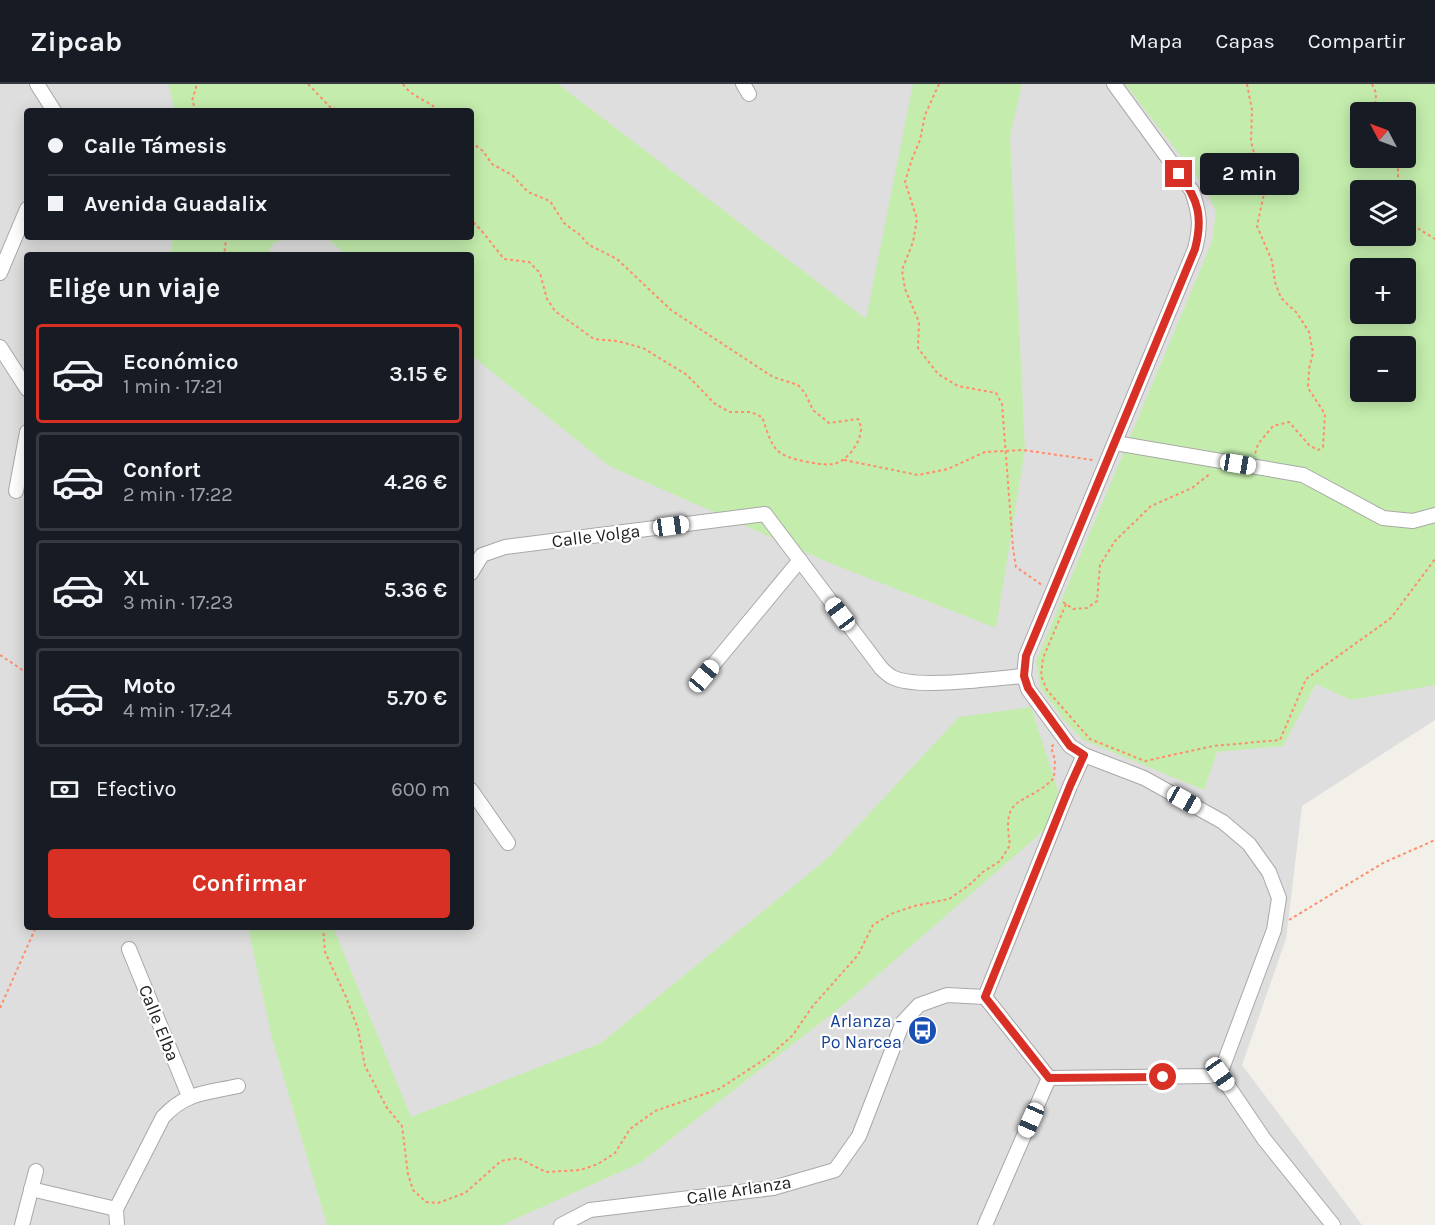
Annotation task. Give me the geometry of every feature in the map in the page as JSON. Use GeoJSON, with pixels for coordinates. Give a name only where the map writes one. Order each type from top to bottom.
{"type":"FeatureCollection","features":[{"type":"Feature","properties":{"kind":"street"},"geometry":{"type":"LineString","coordinates":[[37,84],[52,108]]}},
{"type":"Feature","properties":{"kind":"street"},"geometry":{"type":"LineString","coordinates":[[1114,84],[1192,191],[1198,210],[1200,231],[1195,249],[1026,656],[1024,676],[1028,688],[1070,746],[1084,755],[1144,778],[1223,822],[1249,844],[1269,872],[1279,898],[1274,930],[1220,1074]]}},
{"type":"Feature","properties":{"kind":"street"},"geometry":{"type":"LineString","coordinates":[[0,273],[24,216]]}},
{"type":"Feature","properties":{"kind":"street"},"geometry":{"type":"LineString","coordinates":[[0,347],[24,384]]}},
{"type":"Feature","properties":{"kind":"street"},"geometry":{"type":"LineString","coordinates":[[1115,443],[1303,475],[1383,518],[1413,521],[1435,515]]}},
{"type":"Feature","properties":{"kind":"street"},"geometry":{"type":"LineString","coordinates":[[16,491],[24,448]]}},
{"type":"Feature","properties":{"kind":"street","name":"Calle Volga"},"geometry":{"type":"LineString","coordinates":[[474,568],[482,555],[505,547],[765,513],[881,668],[891,677],[905,681],[931,682],[1024,676]]}},
{"type":"Feature","properties":{"kind":"street"},"geometry":{"type":"LineString","coordinates":[[704,676],[800,560]]}},
{"type":"Feature","properties":{"kind":"street"},"geometry":{"type":"LineString","coordinates":[[1049,1078],[985,997],[1084,755]]}},
{"type":"Feature","properties":{"kind":"street"},"geometry":{"type":"LineString","coordinates":[[474,794],[508,843]]}},
{"type":"Feature","properties":{"kind":"street","name":"Calle Elba"},"geometry":{"type":"LineString","coordinates":[[129,949],[189,1096]]}},
{"type":"Feature","properties":{"kind":"street","name":"Calle Arlanza"},"geometry":{"type":"LineString","coordinates":[[561,1225],[590,1210],[773,1188],[835,1170],[859,1136],[903,1022],[919,1005],[947,995],[985,997]]}},
{"type":"Feature","properties":{"kind":"street"},"geometry":{"type":"LineString","coordinates":[[1049,1078],[1220,1074]]}},
{"type":"Feature","properties":{"kind":"street"},"geometry":{"type":"LineString","coordinates":[[1220,1074],[1264,1139],[1333,1225]]}},
{"type":"Feature","properties":{"kind":"street"},"geometry":{"type":"LineString","coordinates":[[986,1225],[1049,1078]]}},
{"type":"Feature","properties":{"kind":"street"},"geometry":{"type":"LineString","coordinates":[[117,1225],[116,1209],[163,1117],[174,1105],[189,1096],[238,1086]]}},
{"type":"Feature","properties":{"kind":"street"},"geometry":{"type":"LineString","coordinates":[[22,1225],[36,1171]]}},
{"type":"Feature","properties":{"kind":"street"},"geometry":{"type":"LineString","coordinates":[[32,1189],[116,1209]]}},
{"type":"Feature","properties":{"kind":"path"},"geometry":{"type":"LineString","coordinates":[[195,108],[192,101],[197,84]]}},
{"type":"Feature","properties":{"kind":"path"},"geometry":{"type":"LineString","coordinates":[[308,84],[332,108]]}},
{"type":"Feature","properties":{"kind":"path"},"geometry":{"type":"LineString","coordinates":[[403,84],[406,89],[436,108]]}},
{"type":"Feature","properties":{"kind":"path"},"geometry":{"type":"LineString","coordinates":[[939,84],[925,115],[920,140],[905,182],[917,219],[913,242],[902,270],[905,289],[919,322],[918,348],[938,374],[958,386],[996,393],[1002,405],[1012,548],[1016,567],[1073,609],[1087,608],[1097,601],[1100,565],[1115,541],[1151,506],[1192,488],[1226,462]]}},
{"type":"Feature","properties":{"kind":"path"},"geometry":{"type":"LineString","coordinates":[[1247,84],[1252,110],[1251,141],[1263,194],[1257,226],[1272,261],[1275,282],[1281,297],[1297,313],[1309,332],[1313,353],[1308,388],[1326,414],[1323,447],[1318,450],[1309,445],[1289,422],[1273,426],[1258,444],[1251,465]]}},
{"type":"Feature","properties":{"kind":"path"},"geometry":{"type":"LineString","coordinates":[[1372,84],[1376,93],[1376,102]]}},
{"type":"Feature","properties":{"kind":"path"},"geometry":{"type":"LineString","coordinates":[[474,144],[483,151],[492,164],[512,175],[528,192],[550,201],[564,223],[589,245],[617,259],[671,310],[773,377],[798,384],[813,410],[829,423],[858,419],[861,430],[855,447],[844,460],[833,465],[782,454],[773,445],[762,417],[751,412],[729,412],[714,403],[687,375],[643,348],[617,341],[594,339],[555,311],[547,299],[540,273],[529,262],[504,259],[474,224]]}},
{"type":"Feature","properties":{"kind":"path"},"geometry":{"type":"LineString","coordinates":[[1416,227],[1435,239]]}},
{"type":"Feature","properties":{"kind":"path"},"geometry":{"type":"LineString","coordinates":[[844,460],[918,475],[948,469],[985,452],[1023,450],[1107,462]]}},
{"type":"Feature","properties":{"kind":"path"},"geometry":{"type":"LineString","coordinates":[[1066,604],[1043,658],[1041,676],[1047,690],[1090,739],[1145,761],[1213,746],[1280,740],[1305,679],[1391,618],[1435,559]]}},
{"type":"Feature","properties":{"kind":"path"},"geometry":{"type":"LineString","coordinates":[[0,655],[24,671]]}},
{"type":"Feature","properties":{"kind":"path"},"geometry":{"type":"LineString","coordinates":[[323,930],[325,952],[346,996],[358,1029],[365,1066],[387,1108],[402,1126],[408,1174],[413,1190],[426,1202],[438,1203],[465,1193],[501,1161],[518,1158],[546,1172],[580,1170],[598,1164],[615,1153],[630,1129],[655,1111],[719,1089],[768,1057],[793,1035],[812,1007],[858,955],[873,925],[891,914],[914,906],[949,899],[1000,861],[1010,845],[1006,824],[1009,812],[1018,801],[1041,790],[1054,778],[1055,760],[1051,747],[1063,737]]}},
{"type":"Feature","properties":{"kind":"path"},"geometry":{"type":"LineString","coordinates":[[1274,930],[1383,863],[1435,840]]}},
{"type":"Feature","properties":{"kind":"path"},"geometry":{"type":"LineString","coordinates":[[0,1008],[35,930]]}},
{"type":"Feature","properties":{"kind":"shaded area"},"geometry":{"type":"Polygon","coordinates":[[[0,84],[1435,84],[1435,720],[1302,806],[1286,939],[1242,1065],[1362,1225],[0,1225],[0,84]]]}},
{"type":"Feature","properties":{"kind":"green space"},"geometry":{"type":"Polygon","coordinates":[[[168,84],[558,84],[866,319],[913,84],[1022,84],[1010,137],[1025,450],[996,628],[830,563],[609,466],[474,357],[474,252],[343,252],[329,240],[474,240],[474,108],[174,108],[168,84]]]}},
{"type":"Feature","properties":{"kind":"green space"},"geometry":{"type":"Polygon","coordinates":[[[1125,84],[1435,84],[1435,685],[1351,700],[1316,684],[1283,746],[1217,752],[1204,790],[1083,740],[1064,720],[1040,687],[1036,661],[1212,242],[1216,211],[1204,186],[1125,84]]]}},
{"type":"Feature","properties":{"kind":"green space"},"geometry":{"type":"Polygon","coordinates":[[[172,240],[281,240],[271,245],[270,252],[170,252],[172,240]]]}},
{"type":"Feature","properties":{"kind":"green space"},"geometry":{"type":"Polygon","coordinates":[[[1031,707],[1065,812],[842,1006],[640,1163],[502,1225],[327,1225],[272,1038],[249,930],[334,930],[411,1117],[601,1043],[828,858],[959,717],[1031,707]]]}},
{"type":"Feature","properties":{"kind":"place","name":"Arlanza - Pº Narcea"},"geometry":{"type":"Point","coordinates":[923,1031]}},
{"type":"Feature","properties":{"kind":"route"},"geometry":{"type":"LineString","coordinates":[[1163,1077],[1049,1078],[985,997],[1084,755],[1070,746],[1028,688],[1024,676],[1026,656],[1195,249],[1200,231],[1198,210],[1192,191],[1179,174]]}}]}
